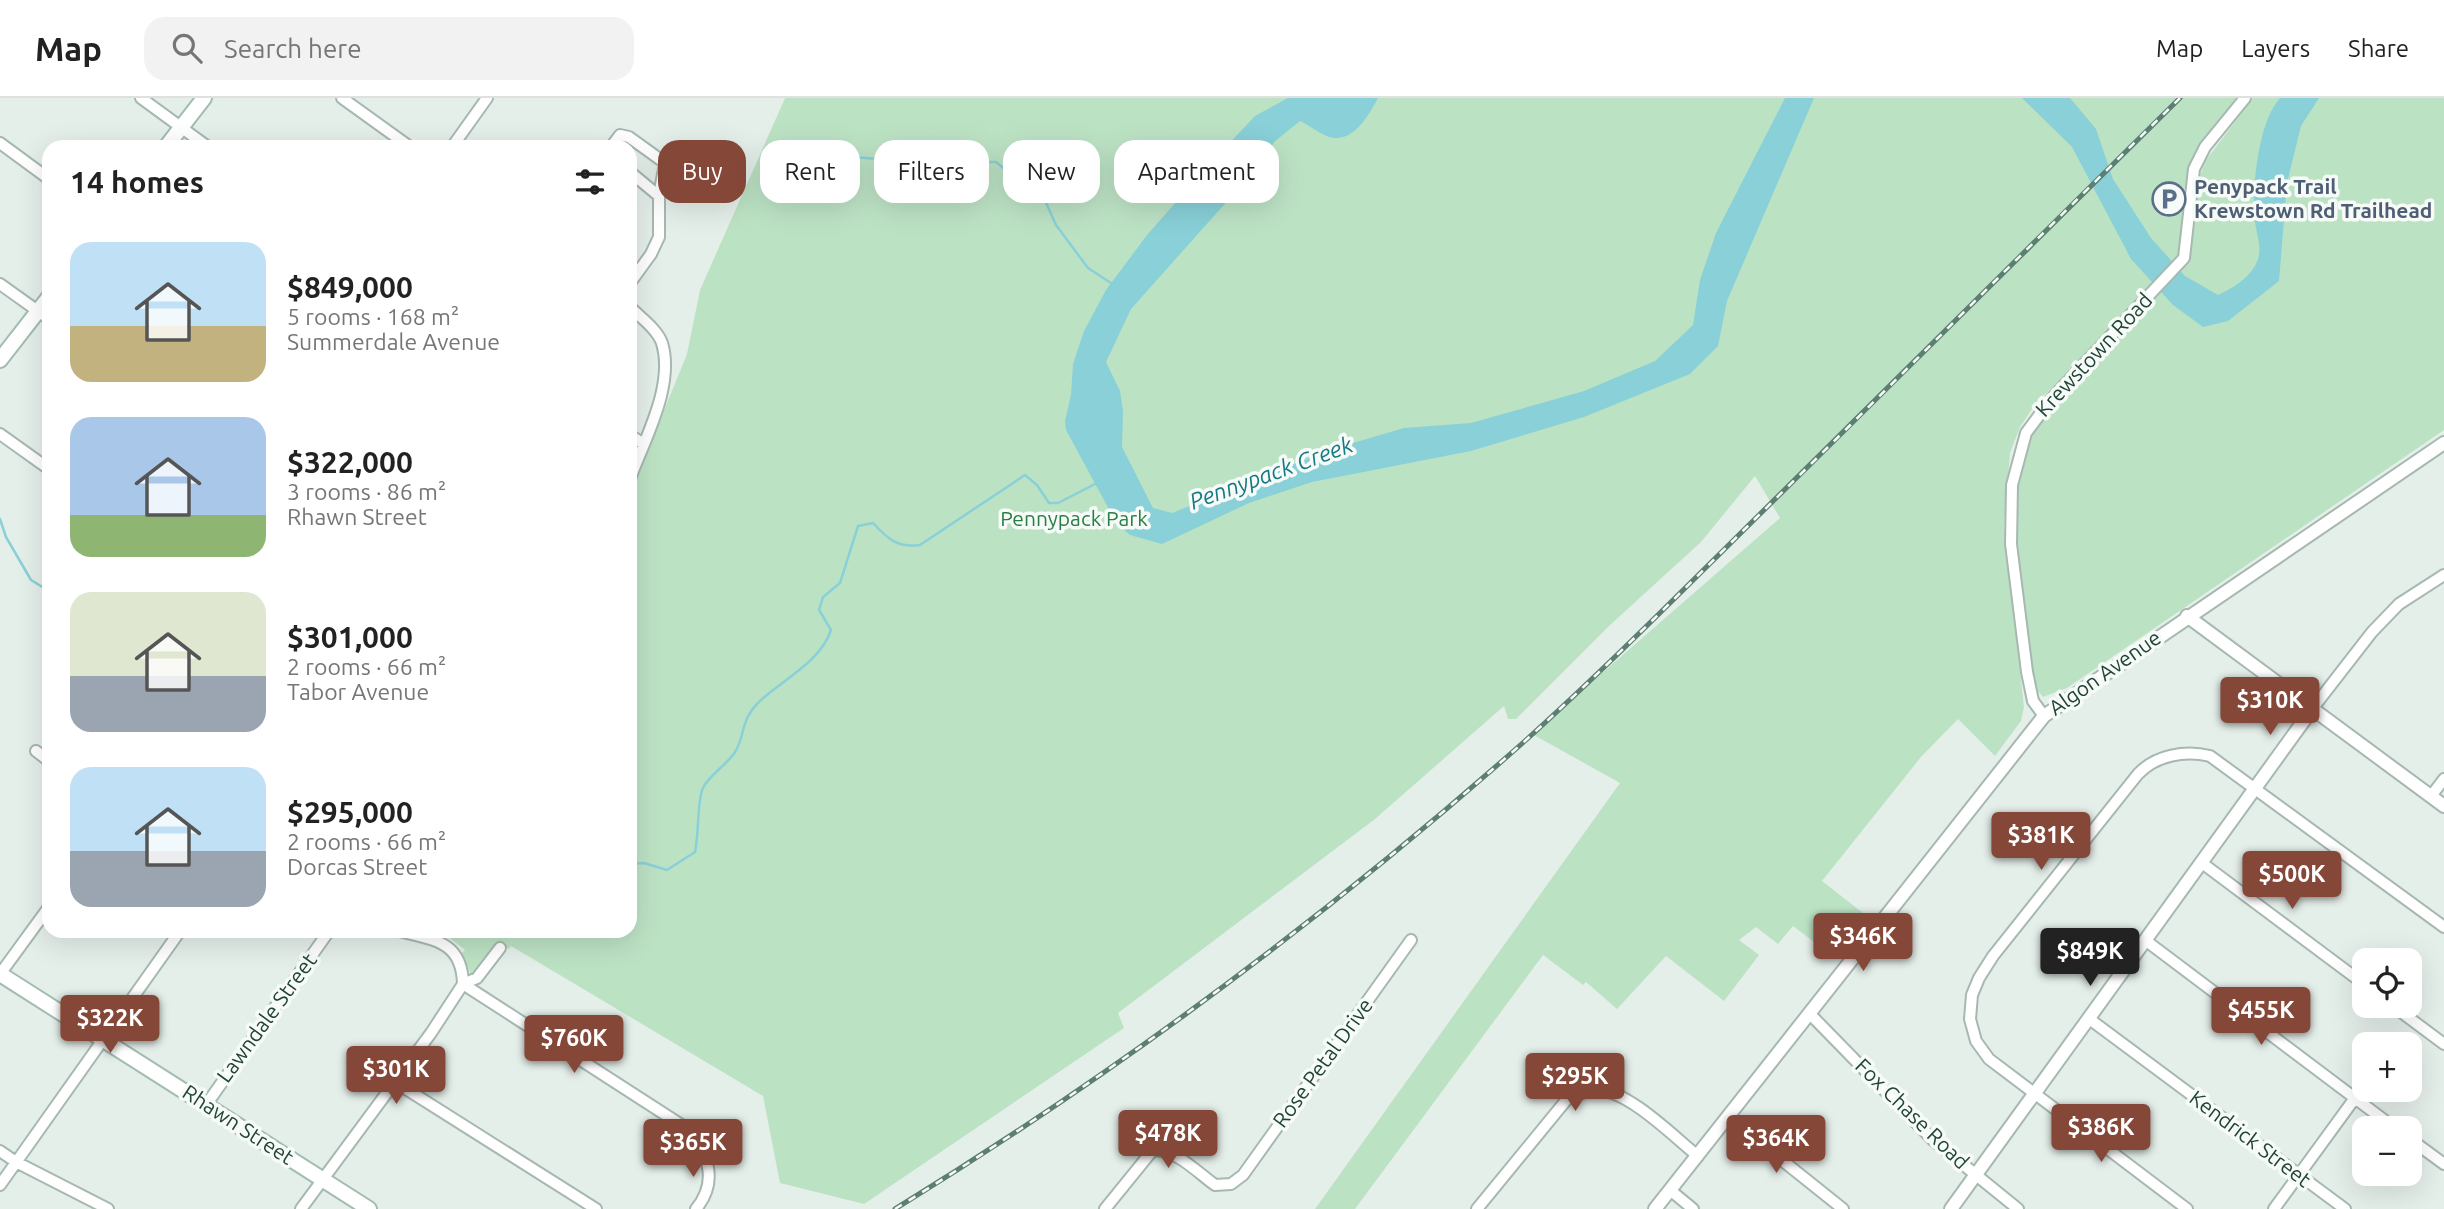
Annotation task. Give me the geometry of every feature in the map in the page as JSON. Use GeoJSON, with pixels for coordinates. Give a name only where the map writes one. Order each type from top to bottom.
{"type":"FeatureCollection","features":[{"type":"Feature","properties":{"kind":"main road"},"geometry":{"type":"LineString","coordinates":[[171,140],[204,98]]}},
{"type":"Feature","properties":{"kind":"main road"},"geometry":{"type":"LineString","coordinates":[[0,360],[42,316]]}},
{"type":"Feature","properties":{"kind":"main road","name":"Rhawn Street"},"geometry":{"type":"LineString","coordinates":[[0,974],[369,1209]]}},
{"type":"Feature","properties":{"kind":"street"},"geometry":{"type":"LineString","coordinates":[[141,98],[199,140]]}},
{"type":"Feature","properties":{"kind":"street"},"geometry":{"type":"LineString","coordinates":[[342,98],[400,140]]}},
{"type":"Feature","properties":{"kind":"street"},"geometry":{"type":"LineString","coordinates":[[457,140],[487,98]]}},
{"type":"Feature","properties":{"kind":"street","name":"Krewstown Road"},"geometry":{"type":"LineString","coordinates":[[2044,716],[2033,701],[2016,598],[2011,544],[2012,485],[2032,421],[2180,263],[2188,241],[2190,187],[2197,163],[2205,147],[2245,98]]}},
{"type":"Feature","properties":{"kind":"street"},"geometry":{"type":"LineString","coordinates":[[616,140],[620,135],[633,140]]}},
{"type":"Feature","properties":{"kind":"street"},"geometry":{"type":"LineString","coordinates":[[0,143],[42,174]]}},
{"type":"Feature","properties":{"kind":"street"},"geometry":{"type":"LineString","coordinates":[[637,143],[658,158]]}},
{"type":"Feature","properties":{"kind":"street"},"geometry":{"type":"LineString","coordinates":[[637,178],[658,196]]}},
{"type":"Feature","properties":{"kind":"street"},"geometry":{"type":"LineString","coordinates":[[637,273],[659,237],[659,203]]}},
{"type":"Feature","properties":{"kind":"street"},"geometry":{"type":"LineString","coordinates":[[0,284],[42,314]]}},
{"type":"Feature","properties":{"kind":"street"},"geometry":{"type":"LineString","coordinates":[[637,314],[654,331],[662,344],[664,378],[637,458]]}},
{"type":"Feature","properties":{"kind":"street"},"geometry":{"type":"LineString","coordinates":[[0,434],[42,464]]}},
{"type":"Feature","properties":{"kind":"street"},"geometry":{"type":"LineString","coordinates":[[637,440],[642,443]]}},
{"type":"Feature","properties":{"kind":"street","name":"Algon Avenue"},"geometry":{"type":"LineString","coordinates":[[1655,1209],[2044,716],[2444,443]]}},
{"type":"Feature","properties":{"kind":"street"},"geometry":{"type":"LineString","coordinates":[[1951,1209],[2202,863],[2254,785],[2372,632],[2399,604],[2444,575]]}},
{"type":"Feature","properties":{"kind":"street"},"geometry":{"type":"LineString","coordinates":[[2187,616],[2444,806]]}},
{"type":"Feature","properties":{"kind":"street"},"geometry":{"type":"LineString","coordinates":[[36,751],[42,756]]}},
{"type":"Feature","properties":{"kind":"street"},"geometry":{"type":"LineString","coordinates":[[2187,1209],[1989,1059],[1976,1041],[1970,1019],[1972,995],[1993,956],[2146,766],[2163,757],[2199,753],[2210,756],[2254,785],[2444,927]]}},
{"type":"Feature","properties":{"kind":"street"},"geometry":{"type":"LineString","coordinates":[[2431,796],[2444,779]]}},
{"type":"Feature","properties":{"kind":"street"},"geometry":{"type":"LineString","coordinates":[[2202,863],[2352,976]]}},
{"type":"Feature","properties":{"kind":"street"},"geometry":{"type":"LineString","coordinates":[[0,974],[42,917]]}},
{"type":"Feature","properties":{"kind":"street"},"geometry":{"type":"LineString","coordinates":[[0,1185],[175,938]]}},
{"type":"Feature","properties":{"kind":"street","name":"Lawndale Street"},"geometry":{"type":"LineString","coordinates":[[206,1105],[324,938]]}},
{"type":"Feature","properties":{"kind":"street"},"geometry":{"type":"LineString","coordinates":[[424,938],[453,950],[461,965],[463,984]]}},
{"type":"Feature","properties":{"kind":"street","name":"Rose Petal Drive"},"geometry":{"type":"LineString","coordinates":[[1105,1209],[1152,1151],[1161,1149],[1171,1153],[1215,1185],[1231,1184],[1243,1175],[1411,940]]}},
{"type":"Feature","properties":{"kind":"street"},"geometry":{"type":"LineString","coordinates":[[2145,940],[2352,1096]]}},
{"type":"Feature","properties":{"kind":"street"},"geometry":{"type":"LineString","coordinates":[[301,1209],[463,984],[477,978],[500,948]]}},
{"type":"Feature","properties":{"kind":"street"},"geometry":{"type":"LineString","coordinates":[[463,984],[686,1128],[703,1151],[710,1177],[707,1193],[696,1209]]}},
{"type":"Feature","properties":{"kind":"street","name":"Fox Chase Road"},"geometry":{"type":"LineString","coordinates":[[1810,1014],[1933,1140],[2018,1209]]}},
{"type":"Feature","properties":{"kind":"street","name":"Kendrick Street"},"geometry":{"type":"LineString","coordinates":[[2088,1018],[2345,1209]]}},
{"type":"Feature","properties":{"kind":"street"},"geometry":{"type":"LineString","coordinates":[[2409,1018],[2444,1044]]}},
{"type":"Feature","properties":{"kind":"street"},"geometry":{"type":"LineString","coordinates":[[394,1082],[596,1209]]}},
{"type":"Feature","properties":{"kind":"street"},"geometry":{"type":"LineString","coordinates":[[1477,1209],[1544,1123],[1568,1098],[1586,1091],[1601,1090],[1624,1098],[1698,1156]]}},
{"type":"Feature","properties":{"kind":"street"},"geometry":{"type":"LineString","coordinates":[[2274,1209],[2352,1102]]}},
{"type":"Feature","properties":{"kind":"street"},"geometry":{"type":"LineString","coordinates":[[2360,1102],[2379,1116]]}},
{"type":"Feature","properties":{"kind":"street"},"geometry":{"type":"LineString","coordinates":[[1728,1117],[1843,1209]]}},
{"type":"Feature","properties":{"kind":"street"},"geometry":{"type":"LineString","coordinates":[[2422,1148],[2444,1164]]}},
{"type":"Feature","properties":{"kind":"street"},"geometry":{"type":"LineString","coordinates":[[0,1151],[16,1162],[108,1209]]}},
{"type":"Feature","properties":{"kind":"street"},"geometry":{"type":"LineString","coordinates":[[1670,1190],[1693,1209]]}},
{"type":"Feature","properties":{"kind":"green space","name":"Pennypack Park"},"geometry":{"type":"Polygon","coordinates":[[[785,98],[2237,98],[2203,142],[2189,171],[2183,205],[2183,226],[2194,229],[2198,181],[2206,160],[2253,98],[2444,98],[2444,430],[2067,688],[2043,697],[2038,691],[2033,672],[2019,578],[2016,509],[2019,477],[2027,447],[2040,420],[2054,402],[2087,370],[2100,352],[2103,354],[2134,323],[2123,312],[2094,346],[2036,403],[2020,427],[2010,453],[2004,527],[2024,707],[2021,721],[1995,756],[1958,719],[1921,757],[1822,881],[1863,913],[1830,954],[1793,926],[1778,944],[1756,927],[1739,940],[1759,955],[1724,1001],[1666,956],[1617,1009],[1586,982],[1583,985],[1543,955],[1355,1209],[1315,1209],[1620,783],[1532,734],[1780,518],[1755,476],[1701,542],[1609,626],[1516,719],[1508,719],[1504,706],[1375,819],[1118,1013],[1124,1028],[864,1204],[780,1183],[763,1096],[511,946],[509,949],[498,943],[475,974],[471,975],[461,954],[465,950],[450,938],[637,938],[637,477],[687,354],[700,290],[739,203],[746,203],[746,186],[760,154],[760,203],[860,203],[860,140],[766,140],[785,98]]]}},
{"type":"Feature","properties":{"kind":"water"},"geometry":{"type":"Polygon","coordinates":[[[1288,98],[1378,98],[1353,132],[1338,138],[1322,134],[1300,121],[1276,140],[1232,140],[1255,116],[1288,98]]]}},
{"type":"Feature","properties":{"kind":"water"},"geometry":{"type":"Polygon","coordinates":[[[1785,98],[1814,98],[1727,301],[1718,346],[1690,374],[1584,417],[1471,451],[1312,482],[1249,503],[1162,544],[1130,535],[1117,524],[1066,430],[1065,421],[1071,395],[1073,364],[1084,331],[1106,290],[1175,203],[1226,203],[1131,309],[1106,362],[1120,391],[1123,411],[1122,447],[1153,508],[1172,513],[1329,450],[1404,428],[1471,423],[1584,391],[1655,361],[1693,325],[1700,280],[1716,233],[1785,98]]]}},
{"type":"Feature","properties":{"kind":"water"},"geometry":{"type":"Polygon","coordinates":[[[2022,98],[2070,98],[2096,129],[2113,179],[2151,238],[2185,276],[2218,295],[2249,274],[2257,262],[2259,245],[2254,217],[2255,184],[2262,136],[2273,108],[2280,98],[2319,98],[2301,126],[2287,183],[2279,281],[2228,321],[2203,327],[2173,305],[2131,259],[2072,147],[2022,98]]]}},
{"type":"Feature","properties":{"kind":"waterway"},"geometry":{"type":"LineString","coordinates":[[860,158],[878,159],[908,152],[923,159],[935,159],[957,175],[986,162],[996,162],[1014,177],[1026,178],[1039,187],[1056,225],[1088,268],[1114,285]]}},
{"type":"Feature","properties":{"kind":"waterway"},"geometry":{"type":"LineString","coordinates":[[637,864],[667,870],[695,852],[701,793],[706,783],[735,752],[754,707],[811,660],[826,641],[831,630],[819,610],[823,597],[840,583],[858,526],[873,523],[883,534],[899,544],[920,545],[1025,475],[1037,485],[1049,503],[1058,503],[1097,483]]}},
{"type":"Feature","properties":{"kind":"waterway"},"geometry":{"type":"LineString","coordinates":[[0,519],[6,537],[31,580],[42,587]]}},
{"type":"Feature","properties":{"kind":"railway"},"geometry":{"type":"LineString","coordinates":[[895,1209],[1060,1102],[1221,988],[1299,929],[1452,804],[1526,740],[1615,656],[2180,98]]}},
{"type":"Feature","properties":{"kind":"place","name":"Penypack Trail Krewstown Rd Trailhead"},"geometry":{"type":"Point","coordinates":[2169,199]}},
{"type":"Feature","properties":{"kind":"water label","name":"Pennypack Creek"},"geometry":{"type":"Point","coordinates":[1271,473]}}]}
